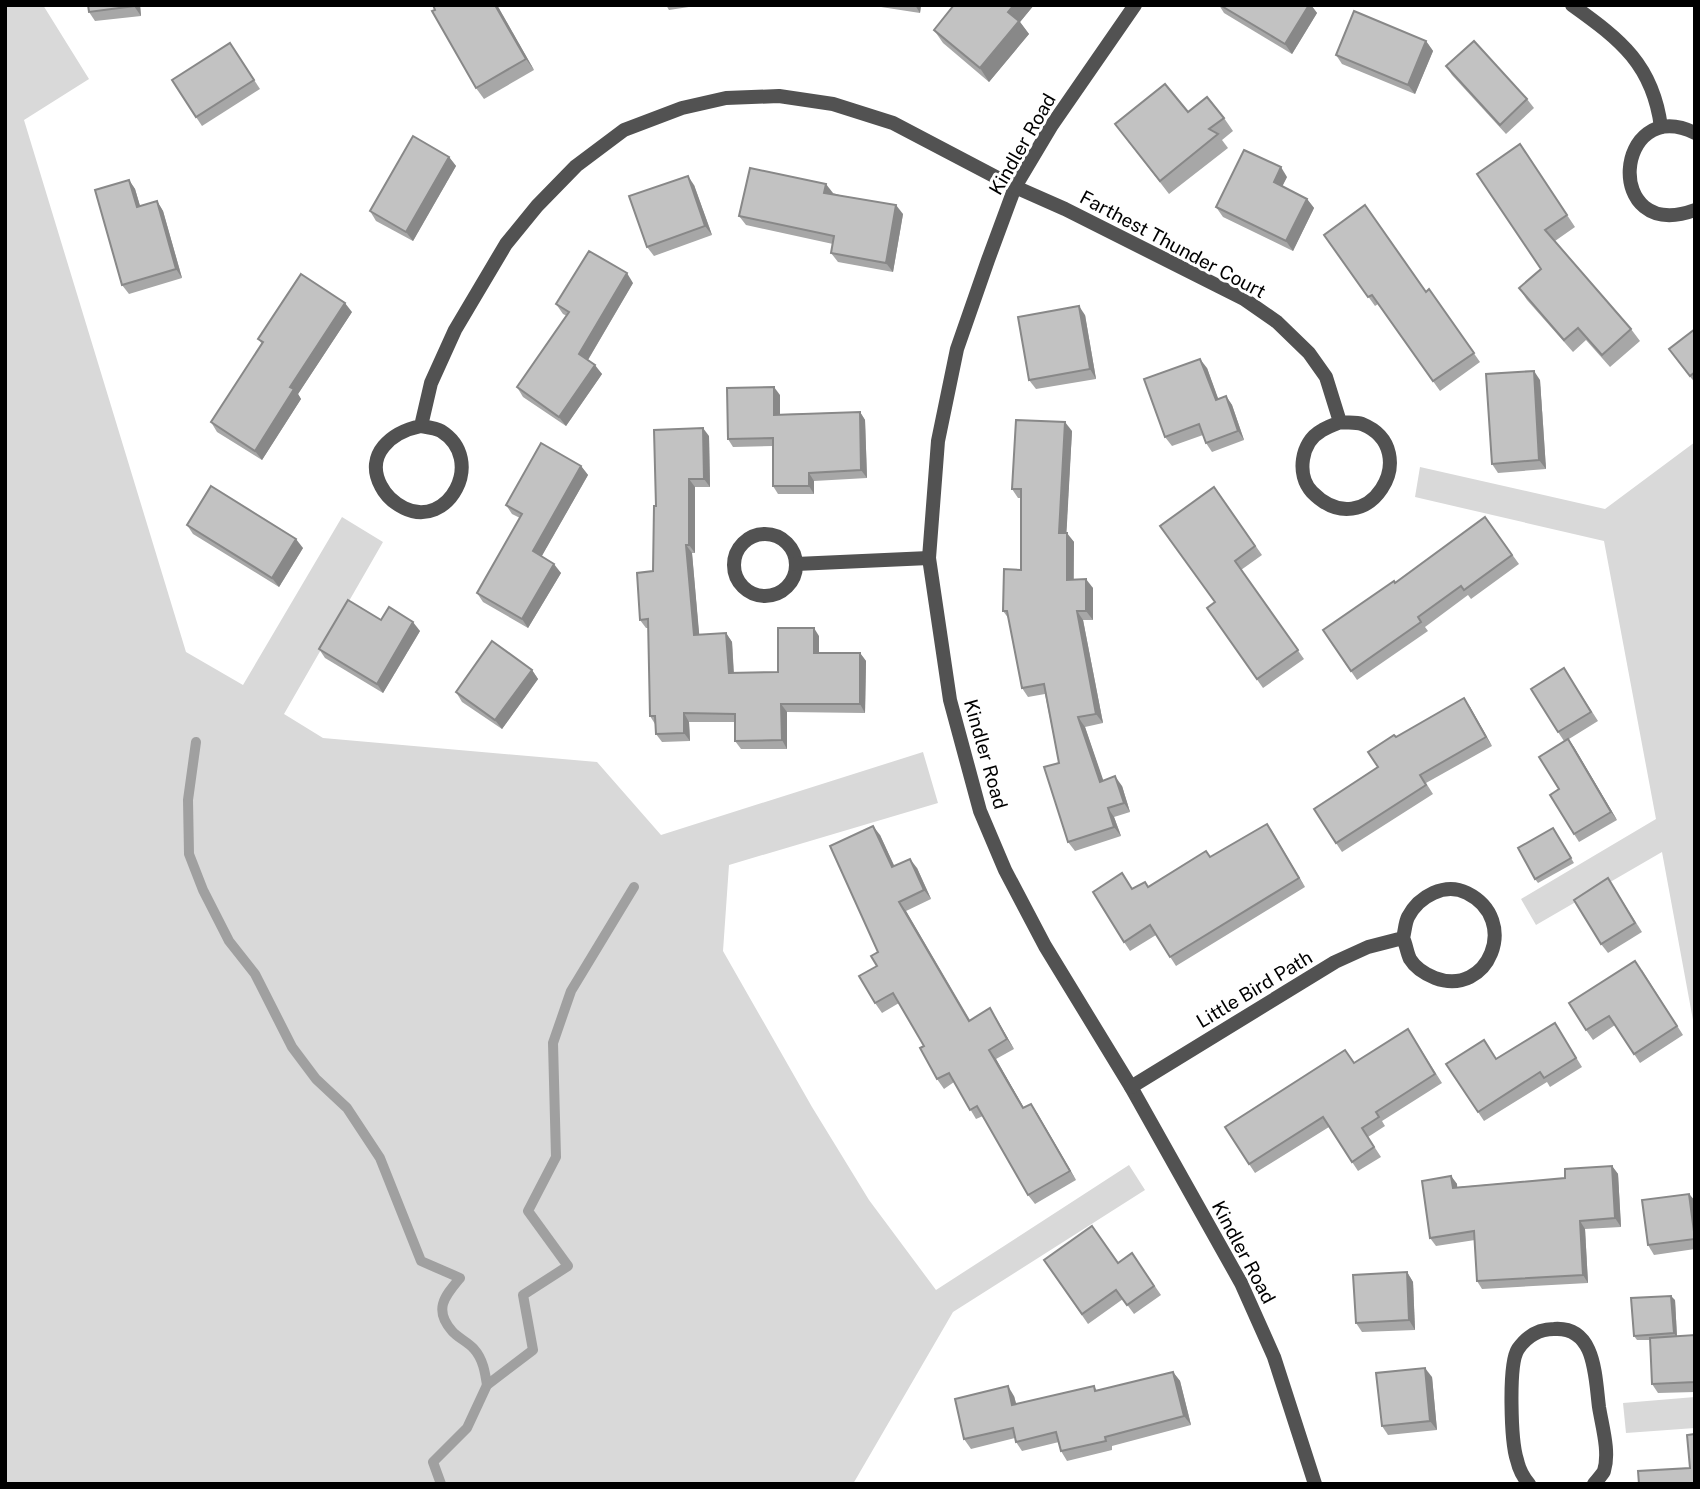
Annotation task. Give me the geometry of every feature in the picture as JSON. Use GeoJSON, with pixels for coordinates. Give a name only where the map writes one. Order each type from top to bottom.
{"type":"FeatureCollection","features":[{"type":"Feature","properties":{"kind":"street","name":"Kindler Road"},"geometry":{"type":"LineString","coordinates":[[1135,5],[1052,125],[1015,187],[957,349],[938,441],[929,558],[950,700],[980,811],[1005,870],[1045,946],[1131,1087],[1241,1283],[1274,1357],[1315,1484]]}},
{"type":"Feature","properties":{"kind":"street"},"geometry":{"type":"LineString","coordinates":[[1572,5],[1612,33],[1643,68],[1658,105],[1661,127]]}},
{"type":"Feature","properties":{"kind":"street","name":"Farthest Thunder Court"},"geometry":{"type":"LineString","coordinates":[[421,426],[431,383],[455,330],[506,244],[537,206],[576,166],[624,130],[682,108],[726,98],[779,96],[833,104],[893,123],[1015,187],[1065,209],[1244,299],[1278,323],[1309,353],[1326,377],[1340,422]]}},
{"type":"Feature","properties":{"kind":"street"},"geometry":{"type":"LineString","coordinates":[[1695,133],[1681,126],[1661,127],[1644,136],[1633,150],[1628,174],[1633,192],[1646,208],[1662,215],[1678,216],[1695,210]]}},
{"type":"Feature","properties":{"kind":"street"},"geometry":{"type":"LineString","coordinates":[[1340,422],[1361,424],[1380,436],[1389,454],[1390,474],[1380,494],[1363,507],[1341,509],[1323,503],[1308,487],[1302,468],[1306,447],[1318,431],[1340,422]]}},
{"type":"Feature","properties":{"kind":"street"},"geometry":{"type":"LineString","coordinates":[[421,426],[440,430],[456,445],[462,458],[463,472],[458,489],[443,505],[425,512],[409,510],[392,502],[380,486],[377,470],[379,455],[385,443],[402,430],[421,426]]}},
{"type":"Feature","properties":{"kind":"street"},"geometry":{"type":"LineString","coordinates":[[761,534],[771,534],[789,545],[796,564],[790,583],[774,594],[765,595],[755,594],[740,582],[734,562],[743,544],[761,534]]}},
{"type":"Feature","properties":{"kind":"street"},"geometry":{"type":"LineString","coordinates":[[796,564],[929,558]]}},
{"type":"Feature","properties":{"kind":"street"},"geometry":{"type":"LineString","coordinates":[[1440,890],[1461,890],[1478,898],[1491,913],[1496,933],[1494,950],[1483,968],[1464,979],[1444,981],[1423,973],[1410,959],[1404,938],[1407,919],[1419,900],[1440,890]]}},
{"type":"Feature","properties":{"kind":"street","name":"Little Bird Path"},"geometry":{"type":"LineString","coordinates":[[1131,1087],[1335,962],[1368,947],[1404,938]]}},
{"type":"Feature","properties":{"kind":"street"},"geometry":{"type":"LineString","coordinates":[[1523,1482],[1516,1458],[1510,1377],[1512,1363],[1517,1350],[1528,1337],[1542,1329],[1561,1328],[1575,1332],[1586,1344],[1593,1361],[1605,1453],[1603,1472],[1594,1484]]}},
{"type":"Feature","properties":{"kind":"shaded area"},"geometry":{"type":"Polygon","coordinates":[[[5,5],[43,5],[89,79],[24,120],[186,652],[243,685],[342,517],[383,542],[284,714],[323,738],[597,762],[661,835],[923,752],[938,803],[729,865],[723,951],[812,1107],[869,1200],[936,1290],[1129,1165],[1145,1190],[953,1312],[853,1484],[5,1484],[5,5]]]}},
{"type":"Feature","properties":{"kind":"shaded area"},"geometry":{"type":"Polygon","coordinates":[[[1695,442],[1695,1031],[1662,852],[1536,925],[1521,899],[1656,819],[1604,541],[1415,497],[1420,467],[1605,509],[1695,442]]]}},
{"type":"Feature","properties":{"kind":"shaded area"},"geometry":{"type":"Polygon","coordinates":[[[1695,1397],[1695,1428],[1626,1433],[1623,1403],[1695,1397]]]}},
{"type":"Feature","properties":{"kind":"building"},"geometry":{"type":"Polygon","coordinates":[[[88,5],[134,5],[134,6],[89,12],[88,5]]]}},
{"type":"Feature","properties":{"kind":"building"},"geometry":{"type":"Polygon","coordinates":[[[433,5],[495,5],[526,59],[476,88],[432,11],[435,10],[433,5]]]}},
{"type":"Feature","properties":{"kind":"building"},"geometry":{"type":"Polygon","coordinates":[[[954,5],[1014,5],[1008,12],[1019,21],[980,68],[934,30],[954,5]]]}},
{"type":"Feature","properties":{"kind":"building"},"geometry":{"type":"Polygon","coordinates":[[[1220,5],[1309,5],[1285,44],[1220,5]]]}},
{"type":"Feature","properties":{"kind":"building"},"geometry":{"type":"Polygon","coordinates":[[[1354,11],[1426,41],[1408,85],[1336,55],[1354,11]]]}},
{"type":"Feature","properties":{"kind":"building"},"geometry":{"type":"Polygon","coordinates":[[[1474,41],[1527,99],[1500,125],[1446,66],[1474,41]]]}},
{"type":"Feature","properties":{"kind":"building"},"geometry":{"type":"Polygon","coordinates":[[[230,43],[254,80],[196,117],[172,80],[230,43]]]}},
{"type":"Feature","properties":{"kind":"building"},"geometry":{"type":"Polygon","coordinates":[[[1165,84],[1188,112],[1207,97],[1224,118],[1209,129],[1218,134],[1160,181],[1115,124],[1165,84]]]}},
{"type":"Feature","properties":{"kind":"building"},"geometry":{"type":"Polygon","coordinates":[[[413,136],[449,157],[406,232],[370,211],[413,136]]]}},
{"type":"Feature","properties":{"kind":"building"},"geometry":{"type":"Polygon","coordinates":[[[1520,144],[1567,215],[1545,230],[1631,329],[1602,355],[1578,328],[1564,340],[1519,288],[1541,269],[1477,174],[1520,144]]]}},
{"type":"Feature","properties":{"kind":"building"},"geometry":{"type":"Polygon","coordinates":[[[1244,150],[1281,167],[1274,182],[1307,199],[1286,241],[1216,207],[1244,150]]]}},
{"type":"Feature","properties":{"kind":"building"},"geometry":{"type":"Polygon","coordinates":[[[750,168],[826,184],[824,193],[896,205],[886,263],[831,253],[834,236],[739,216],[750,168]]]}},
{"type":"Feature","properties":{"kind":"building"},"geometry":{"type":"Polygon","coordinates":[[[688,176],[705,226],[647,247],[629,196],[688,176]]]}},
{"type":"Feature","properties":{"kind":"building"},"geometry":{"type":"Polygon","coordinates":[[[129,180],[137,207],[157,201],[176,269],[122,285],[95,190],[129,180]]]}},
{"type":"Feature","properties":{"kind":"building"},"geometry":{"type":"Polygon","coordinates":[[[1365,205],[1426,292],[1429,289],[1474,353],[1433,381],[1372,295],[1368,297],[1324,235],[1365,205]]]}},
{"type":"Feature","properties":{"kind":"building"},"geometry":{"type":"Polygon","coordinates":[[[589,251],[627,273],[579,354],[595,365],[559,417],[517,387],[569,312],[556,304],[589,251]]]}},
{"type":"Feature","properties":{"kind":"building"},"geometry":{"type":"Polygon","coordinates":[[[301,274],[345,303],[290,387],[294,389],[255,451],[211,422],[263,342],[258,339],[301,274]]]}},
{"type":"Feature","properties":{"kind":"building"},"geometry":{"type":"Polygon","coordinates":[[[1079,306],[1090,369],[1029,380],[1018,317],[1079,306]]]}},
{"type":"Feature","properties":{"kind":"building"},"geometry":{"type":"Polygon","coordinates":[[[1695,329],[1695,372],[1690,376],[1669,349],[1695,329]]]}},
{"type":"Feature","properties":{"kind":"building"},"geometry":{"type":"Polygon","coordinates":[[[1200,359],[1216,400],[1226,396],[1238,431],[1206,443],[1199,424],[1165,437],[1144,379],[1200,359]]]}},
{"type":"Feature","properties":{"kind":"building"},"geometry":{"type":"Polygon","coordinates":[[[1534,371],[1539,460],[1492,464],[1486,374],[1534,371]]]}},
{"type":"Feature","properties":{"kind":"building"},"geometry":{"type":"Polygon","coordinates":[[[774,387],[774,415],[860,412],[861,470],[809,473],[809,486],[773,486],[773,438],[728,439],[727,388],[774,387]]]}},
{"type":"Feature","properties":{"kind":"building"},"geometry":{"type":"Polygon","coordinates":[[[1016,420],[1065,422],[1059,533],[1067,533],[1067,580],[1086,579],[1086,611],[1077,611],[1096,714],[1078,717],[1100,782],[1115,776],[1124,803],[1108,808],[1114,827],[1068,842],[1044,767],[1059,763],[1044,684],[1022,688],[1007,611],[1003,611],[1004,569],[1021,570],[1021,489],[1012,489],[1016,420]]]}},
{"type":"Feature","properties":{"kind":"building"},"geometry":{"type":"Polygon","coordinates":[[[703,428],[704,479],[689,479],[689,545],[686,545],[694,635],[726,633],[729,673],[778,672],[778,628],[814,628],[814,653],[860,653],[860,704],[781,704],[782,740],[735,741],[735,714],[684,713],[684,733],[656,734],[655,716],[650,716],[648,619],[640,620],[637,573],[653,571],[656,506],[654,430],[703,428]]]}},
{"type":"Feature","properties":{"kind":"building"},"geometry":{"type":"Polygon","coordinates":[[[541,443],[581,466],[533,551],[554,564],[522,619],[477,593],[522,514],[506,505],[541,443]]]}},
{"type":"Feature","properties":{"kind":"building"},"geometry":{"type":"Polygon","coordinates":[[[211,486],[296,539],[272,578],[187,525],[211,486]]]}},
{"type":"Feature","properties":{"kind":"building"},"geometry":{"type":"Polygon","coordinates":[[[1214,487],[1255,546],[1235,561],[1298,650],[1257,679],[1207,608],[1215,602],[1160,526],[1214,487]]]}},
{"type":"Feature","properties":{"kind":"building"},"geometry":{"type":"Polygon","coordinates":[[[1485,517],[1512,555],[1464,590],[1461,586],[1418,617],[1421,622],[1351,671],[1323,630],[1394,581],[1395,583],[1485,517]]]}},
{"type":"Feature","properties":{"kind":"building"},"geometry":{"type":"Polygon","coordinates":[[[348,600],[381,620],[389,607],[413,622],[377,684],[319,649],[348,600]]]}},
{"type":"Feature","properties":{"kind":"building"},"geometry":{"type":"Polygon","coordinates":[[[492,641],[532,670],[495,720],[456,692],[492,641]]]}},
{"type":"Feature","properties":{"kind":"building"},"geometry":{"type":"Polygon","coordinates":[[[1564,668],[1591,712],[1558,732],[1531,689],[1564,668]]]}},
{"type":"Feature","properties":{"kind":"building"},"geometry":{"type":"Polygon","coordinates":[[[1464,698],[1486,737],[1420,775],[1426,785],[1336,843],[1314,809],[1378,767],[1368,752],[1464,698]]]}},
{"type":"Feature","properties":{"kind":"building"},"geometry":{"type":"Polygon","coordinates":[[[1568,739],[1611,812],[1574,834],[1550,795],[1559,789],[1539,757],[1568,739]]]}},
{"type":"Feature","properties":{"kind":"building"},"geometry":{"type":"Polygon","coordinates":[[[1267,824],[1299,878],[1170,957],[1150,925],[1124,942],[1093,892],[1122,873],[1132,889],[1145,882],[1148,887],[1206,851],[1210,857],[1267,824]]]}},
{"type":"Feature","properties":{"kind":"building"},"geometry":{"type":"Polygon","coordinates":[[[873,826],[892,867],[910,859],[924,890],[899,902],[969,1021],[990,1008],[1007,1039],[989,1050],[1023,1108],[1031,1104],[1070,1171],[1028,1195],[977,1106],[970,1110],[949,1073],[937,1079],[920,1048],[924,1046],[893,993],[875,1003],[859,976],[877,966],[871,956],[878,952],[830,846],[873,826]]]}},
{"type":"Feature","properties":{"kind":"building"},"geometry":{"type":"Polygon","coordinates":[[[1553,828],[1571,858],[1535,879],[1518,848],[1553,828]]]}},
{"type":"Feature","properties":{"kind":"building"},"geometry":{"type":"Polygon","coordinates":[[[1608,878],[1635,923],[1601,944],[1574,900],[1608,878]]]}},
{"type":"Feature","properties":{"kind":"building"},"geometry":{"type":"Polygon","coordinates":[[[1635,961],[1677,1026],[1634,1054],[1609,1016],[1586,1030],[1569,1003],[1635,961]]]}},
{"type":"Feature","properties":{"kind":"building"},"geometry":{"type":"Polygon","coordinates":[[[1555,1023],[1576,1058],[1544,1078],[1540,1072],[1478,1112],[1446,1064],[1484,1040],[1496,1059],[1555,1023]]]}},
{"type":"Feature","properties":{"kind":"building"},"geometry":{"type":"Polygon","coordinates":[[[1408,1029],[1435,1074],[1376,1112],[1379,1117],[1362,1128],[1374,1147],[1352,1162],[1323,1117],[1249,1164],[1225,1127],[1345,1050],[1354,1063],[1408,1029]]]}},
{"type":"Feature","properties":{"kind":"building"},"geometry":{"type":"Polygon","coordinates":[[[1612,1166],[1615,1218],[1580,1221],[1583,1275],[1477,1281],[1474,1231],[1430,1238],[1422,1181],[1451,1176],[1453,1188],[1565,1178],[1565,1169],[1612,1166]]]}},
{"type":"Feature","properties":{"kind":"building"},"geometry":{"type":"Polygon","coordinates":[[[1689,1194],[1695,1239],[1648,1245],[1642,1200],[1689,1194]]]}},
{"type":"Feature","properties":{"kind":"building"},"geometry":{"type":"Polygon","coordinates":[[[1092,1226],[1118,1263],[1132,1253],[1154,1286],[1127,1305],[1116,1290],[1082,1314],[1044,1260],[1092,1226]]]}},
{"type":"Feature","properties":{"kind":"building"},"geometry":{"type":"Polygon","coordinates":[[[1407,1272],[1409,1320],[1356,1323],[1353,1275],[1407,1272]]]}},
{"type":"Feature","properties":{"kind":"building"},"geometry":{"type":"Polygon","coordinates":[[[1671,1296],[1674,1333],[1634,1336],[1631,1298],[1671,1296]]]}},
{"type":"Feature","properties":{"kind":"building"},"geometry":{"type":"Polygon","coordinates":[[[1695,1335],[1695,1382],[1652,1384],[1650,1338],[1695,1335]]]}},
{"type":"Feature","properties":{"kind":"building"},"geometry":{"type":"Polygon","coordinates":[[[1425,1368],[1430,1421],[1382,1426],[1376,1373],[1425,1368]]]}},
{"type":"Feature","properties":{"kind":"building"},"geometry":{"type":"Polygon","coordinates":[[[1173,1372],[1184,1416],[1105,1437],[1106,1441],[1061,1451],[1056,1432],[1016,1442],[1013,1428],[964,1439],[955,1399],[1008,1386],[1012,1405],[1094,1386],[1095,1391],[1173,1372]]]}},
{"type":"Feature","properties":{"kind":"building"},"geometry":{"type":"Polygon","coordinates":[[[1695,1434],[1695,1484],[1639,1484],[1638,1471],[1690,1468],[1687,1435],[1695,1434]]]}},
{"type":"Feature","properties":{"kind":"waterway"},"geometry":{"type":"LineString","coordinates":[[196,742],[188,800],[189,854],[203,890],[229,941],[255,974],[292,1047],[316,1079],[347,1108],[380,1158],[421,1261],[460,1278],[443,1303],[443,1316],[452,1331],[477,1353],[487,1385]]}},
{"type":"Feature","properties":{"kind":"waterway"},"geometry":{"type":"LineString","coordinates":[[441,1484],[433,1462],[467,1428],[487,1385],[533,1350],[523,1295],[568,1266],[528,1211],[556,1157],[553,1043],[571,991],[634,887]]}}]}
